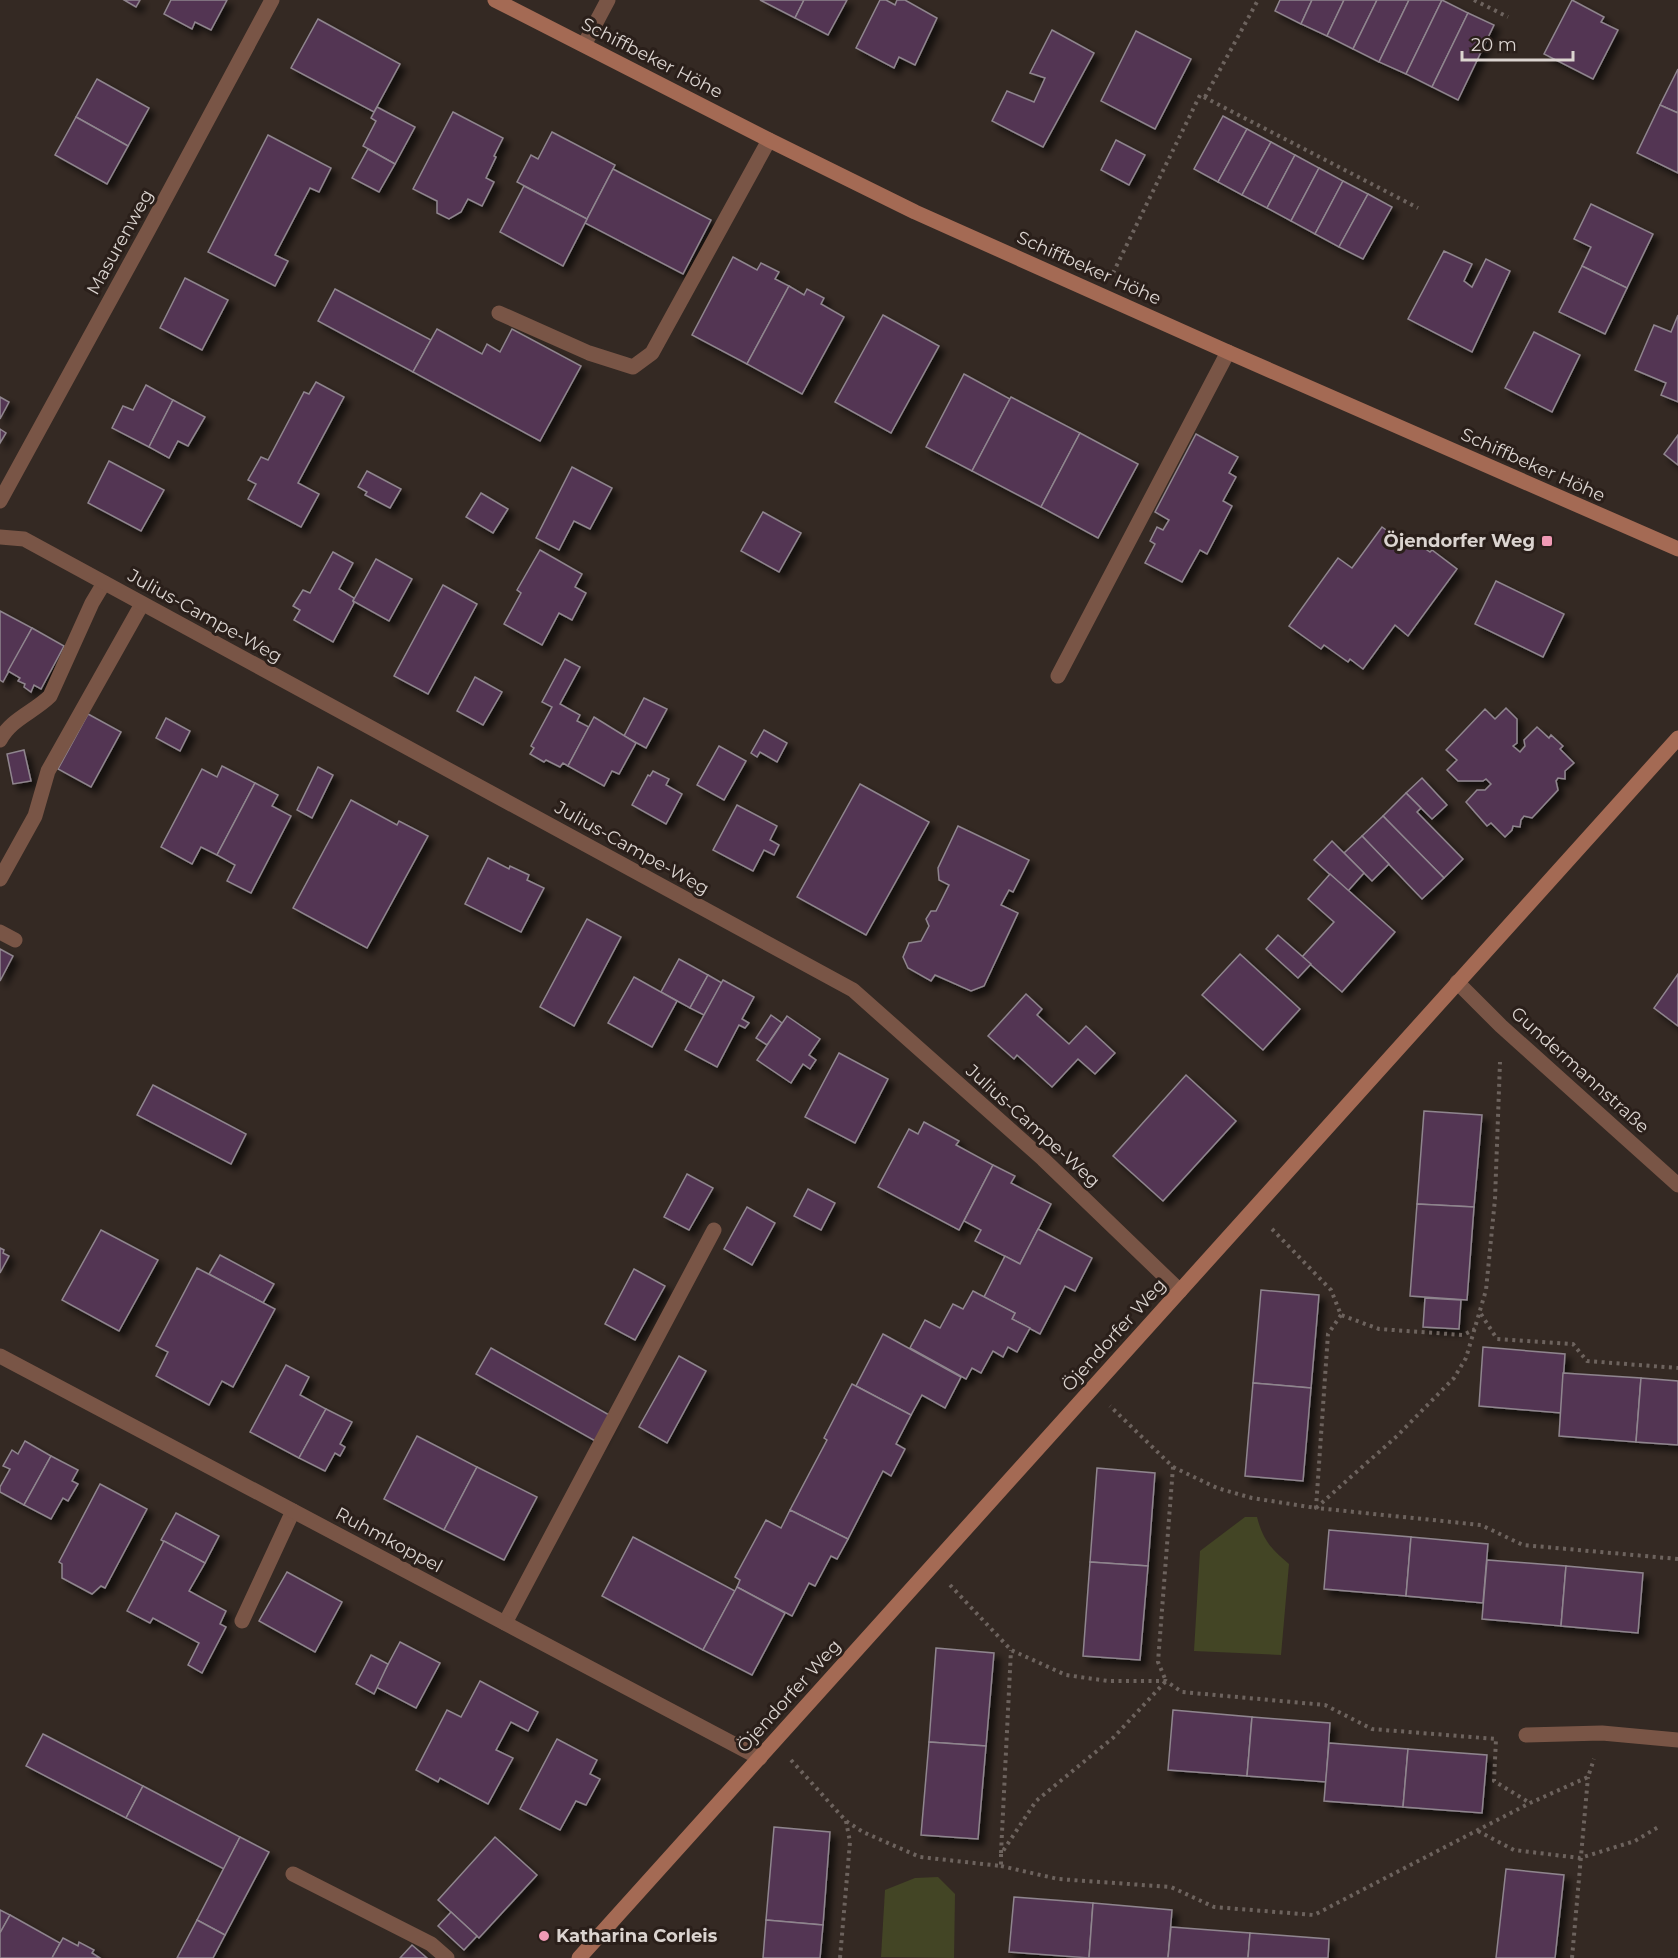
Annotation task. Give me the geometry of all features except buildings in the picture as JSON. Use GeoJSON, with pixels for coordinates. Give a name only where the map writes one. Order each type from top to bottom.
{"type":"FeatureCollection","features":[{"type":"Feature","properties":{"kind":"street","name":"Masurenweg"},"geometry":{"type":"LineString","coordinates":[[0,501],[272,0]]}},
{"type":"Feature","properties":{"kind":"street","name":"Schiffbeker Höhe"},"geometry":{"type":"LineString","coordinates":[[495,0],[915,212],[1678,549]]}},
{"type":"Feature","properties":{"kind":"street"},"geometry":{"type":"LineString","coordinates":[[584,45],[608,0]]}},
{"type":"Feature","properties":{"kind":"street"},"geometry":{"type":"LineString","coordinates":[[499,314],[589,353],[633,367],[652,353],[769,140]]}},
{"type":"Feature","properties":{"kind":"street"},"geometry":{"type":"LineString","coordinates":[[1058,676],[1228,351]]}},
{"type":"Feature","properties":{"kind":"street","name":"Julius-Campe-Weg"},"geometry":{"type":"LineString","coordinates":[[0,537],[24,539],[853,990],[1044,1159],[1180,1291]]}},
{"type":"Feature","properties":{"kind":"street"},"geometry":{"type":"LineString","coordinates":[[0,740],[9,725],[40,706],[50,696],[92,603],[104,583]]}},
{"type":"Feature","properties":{"kind":"street"},"geometry":{"type":"LineString","coordinates":[[0,879],[35,816],[48,771],[142,604]]}},
{"type":"Feature","properties":{"kind":"street","name":"Öjendorfer Weg"},"geometry":{"type":"LineString","coordinates":[[579,1958],[1678,738]]}},
{"type":"Feature","properties":{"kind":"street"},"geometry":{"type":"LineString","coordinates":[[0,932],[15,940]]}},
{"type":"Feature","properties":{"kind":"street","name":"Gundermannstraße"},"geometry":{"type":"LineString","coordinates":[[1457,982],[1501,1026],[1678,1185]]}},
{"type":"Feature","properties":{"kind":"street"},"geometry":{"type":"LineString","coordinates":[[505,1623],[714,1230]]}},
{"type":"Feature","properties":{"kind":"street","name":"Ruhmkoppel"},"geometry":{"type":"LineString","coordinates":[[0,1356],[760,1758]]}},
{"type":"Feature","properties":{"kind":"street"},"geometry":{"type":"LineString","coordinates":[[242,1621],[293,1511]]}},
{"type":"Feature","properties":{"kind":"street"},"geometry":{"type":"LineString","coordinates":[[1526,1736],[1602,1733],[1678,1740]]}},
{"type":"Feature","properties":{"kind":"street"},"geometry":{"type":"LineString","coordinates":[[293,1874],[430,1944],[447,1958]]}},
{"type":"Feature","properties":{"kind":"path"},"geometry":{"type":"LineString","coordinates":[[1206,97],[1258,0]]}},
{"type":"Feature","properties":{"kind":"path"},"geometry":{"type":"LineString","coordinates":[[1474,0],[1508,18]]}},
{"type":"Feature","properties":{"kind":"path"},"geometry":{"type":"LineString","coordinates":[[1102,296],[1200,95],[1418,208]]}},
{"type":"Feature","properties":{"kind":"path"},"geometry":{"type":"LineString","coordinates":[[1316,1508],[1398,1436],[1454,1377],[1466,1358],[1486,1290],[1495,1199],[1501,1026]]}},
{"type":"Feature","properties":{"kind":"path"},"geometry":{"type":"LineString","coordinates":[[1252,1209],[1331,1290],[1341,1315],[1379,1329],[1463,1335],[1475,1329]]}},
{"type":"Feature","properties":{"kind":"path"},"geometry":{"type":"LineString","coordinates":[[1480,1313],[1497,1340],[1573,1344],[1587,1361],[1678,1368]]}},
{"type":"Feature","properties":{"kind":"path"},"geometry":{"type":"LineString","coordinates":[[1316,1508],[1328,1334],[1341,1315]]}},
{"type":"Feature","properties":{"kind":"path"},"geometry":{"type":"LineString","coordinates":[[1093,1389],[1173,1467],[1217,1488],[1252,1498],[1316,1508],[1481,1526],[1522,1545],[1678,1559]]}},
{"type":"Feature","properties":{"kind":"path"},"geometry":{"type":"LineString","coordinates":[[1173,1467],[1158,1662],[1166,1681],[1182,1692],[1325,1705],[1372,1729],[1496,1738],[1494,1781],[1530,1803]]}},
{"type":"Feature","properties":{"kind":"path"},"geometry":{"type":"LineString","coordinates":[[933,1567],[1011,1650],[1066,1675],[1108,1681],[1166,1681]]}},
{"type":"Feature","properties":{"kind":"path"},"geometry":{"type":"LineString","coordinates":[[1001,1866],[1011,1650]]}},
{"type":"Feature","properties":{"kind":"path"},"geometry":{"type":"LineString","coordinates":[[1001,1854],[1036,1801],[1114,1737],[1166,1681]]}},
{"type":"Feature","properties":{"kind":"path"},"geometry":{"type":"LineString","coordinates":[[1572,1958],[1588,1777],[1602,1733]]}},
{"type":"Feature","properties":{"kind":"path"},"geometry":{"type":"LineString","coordinates":[[774,1742],[846,1821],[863,1832],[920,1857],[1001,1866],[1058,1879],[1171,1887],[1214,1907],[1314,1915],[1530,1803],[1588,1777]]}},
{"type":"Feature","properties":{"kind":"path"},"geometry":{"type":"LineString","coordinates":[[840,1958],[850,1842],[846,1821]]}},
{"type":"Feature","properties":{"kind":"path"},"geometry":{"type":"LineString","coordinates":[[1477,1831],[1514,1850],[1580,1858],[1635,1841],[1660,1826]]}},
{"type":"Feature","properties":{"kind":"green space"},"geometry":{"type":"Polygon","coordinates":[[[1245,1517],[1257,1517],[1268,1544],[1289,1564],[1281,1655],[1194,1651],[1200,1551],[1245,1517]]]}},
{"type":"Feature","properties":{"kind":"green space"},"geometry":{"type":"Polygon","coordinates":[[[938,1877],[955,1894],[954,1958],[881,1957],[885,1890],[915,1878],[938,1877]]]}},
{"type":"Feature","properties":{"kind":"place","name":"Öjendorfer Weg"},"geometry":{"type":"Point","coordinates":[1547,541]}},
{"type":"Feature","properties":{"kind":"place","name":"Katharina Corleis"},"geometry":{"type":"Point","coordinates":[544,1936]}}]}
